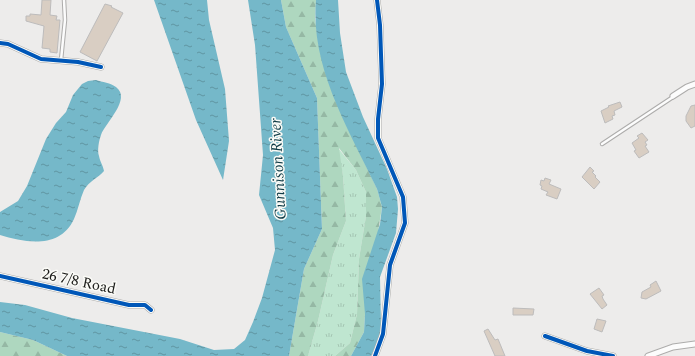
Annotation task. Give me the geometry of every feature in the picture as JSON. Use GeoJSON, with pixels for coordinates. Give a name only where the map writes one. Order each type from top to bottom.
{"type":"FeatureCollection","features":[{"type":"Feature","properties":{"kind":"street"},"geometry":{"type":"LineString","coordinates":[[375,356],[383,334],[390,265],[404,223],[403,197],[378,138],[378,119],[382,84],[380,25],[377,0]]}},
{"type":"Feature","properties":{"kind":"street"},"geometry":{"type":"LineString","coordinates":[[0,43],[8,44],[41,59],[61,60],[102,66]]}},
{"type":"Feature","properties":{"kind":"street"},"geometry":{"type":"LineString","coordinates":[[674,96],[695,84]]}},
{"type":"Feature","properties":{"kind":"street","name":"26 7/8 Road"},"geometry":{"type":"LineString","coordinates":[[0,276],[129,305],[146,305],[151,310]]}},
{"type":"Feature","properties":{"kind":"street"},"geometry":{"type":"LineString","coordinates":[[545,336],[587,351],[613,356]]}},
{"type":"Feature","properties":{"kind":"street"},"geometry":{"type":"LineString","coordinates":[[648,356],[673,347],[695,344]]}},
{"type":"Feature","properties":{"kind":"lane"},"geometry":{"type":"LineString","coordinates":[[61,60],[65,20],[64,0]]}},
{"type":"Feature","properties":{"kind":"lane"},"geometry":{"type":"LineString","coordinates":[[602,144],[674,96]]}},
{"type":"Feature","properties":{"kind":"green space"},"geometry":{"type":"Polygon","coordinates":[[[281,0],[316,0],[315,18],[319,47],[341,113],[377,189],[382,207],[365,314],[364,332],[351,356],[335,356],[350,343],[357,314],[359,259],[366,216],[366,192],[356,170],[339,148],[343,176],[346,221],[333,255],[318,321],[308,356],[289,356],[304,269],[322,229],[317,98],[286,27],[281,0]]]}},
{"type":"Feature","properties":{"kind":"green space"},"geometry":{"type":"Polygon","coordinates":[[[338,148],[356,170],[366,192],[366,216],[359,259],[357,314],[350,343],[335,356],[308,356],[318,321],[333,255],[346,221],[343,176],[338,148]]]}},
{"type":"Feature","properties":{"kind":"green space"},"geometry":{"type":"Polygon","coordinates":[[[0,332],[33,340],[67,356],[0,356],[0,332]]]}},
{"type":"Feature","properties":{"kind":"water"},"geometry":{"type":"Polygon","coordinates":[[[154,0],[207,0],[209,20],[225,89],[229,141],[223,180],[196,120],[154,0]]]}},
{"type":"Feature","properties":{"kind":"water","name":"Gunnison River"},"geometry":{"type":"Polygon","coordinates":[[[248,0],[281,0],[286,27],[317,98],[322,229],[304,269],[289,356],[67,356],[33,340],[0,332],[0,302],[25,305],[72,318],[180,339],[214,350],[234,349],[245,340],[262,298],[275,250],[273,228],[259,195],[263,155],[255,45],[248,0]]]}},
{"type":"Feature","properties":{"kind":"water"},"geometry":{"type":"Polygon","coordinates":[[[316,0],[338,0],[340,33],[346,72],[363,117],[387,169],[397,197],[398,209],[396,233],[380,277],[381,326],[379,340],[371,356],[351,356],[364,332],[365,314],[362,279],[380,224],[382,207],[377,189],[344,121],[325,74],[319,50],[316,25],[316,0]]]}},
{"type":"Feature","properties":{"kind":"water"},"geometry":{"type":"Polygon","coordinates":[[[96,80],[116,87],[120,92],[121,98],[116,111],[101,135],[98,154],[104,171],[86,187],[74,219],[68,229],[60,235],[42,241],[31,241],[0,235],[0,212],[18,201],[27,186],[46,139],[56,123],[66,112],[73,95],[82,84],[88,81],[96,80]]]}},
{"type":"Feature","properties":{"kind":"building"},"geometry":{"type":"Polygon","coordinates":[[[42,0],[51,0],[50,15],[57,16],[56,20],[60,20],[57,53],[50,52],[50,49],[42,48],[44,26],[26,21],[26,16],[30,16],[30,14],[41,15],[42,0]]]}},
{"type":"Feature","properties":{"kind":"building"},"geometry":{"type":"Polygon","coordinates":[[[105,4],[112,6],[111,7],[123,13],[97,61],[80,52],[105,4]]]}},
{"type":"Feature","properties":{"kind":"building"},"geometry":{"type":"Polygon","coordinates":[[[620,102],[622,107],[614,111],[615,115],[612,116],[613,119],[605,123],[601,111],[609,107],[608,106],[620,102]]]}},
{"type":"Feature","properties":{"kind":"building"},"geometry":{"type":"Polygon","coordinates":[[[695,105],[695,126],[691,128],[686,121],[686,116],[691,106],[695,105]]]}},
{"type":"Feature","properties":{"kind":"building"},"geometry":{"type":"Polygon","coordinates":[[[642,133],[648,140],[645,142],[647,145],[645,146],[649,152],[639,158],[634,151],[636,150],[632,143],[639,138],[637,136],[642,133]]]}},
{"type":"Feature","properties":{"kind":"building"},"geometry":{"type":"Polygon","coordinates":[[[590,167],[594,171],[592,172],[596,176],[595,177],[600,182],[594,189],[582,177],[590,167]]]}},
{"type":"Feature","properties":{"kind":"building"},"geometry":{"type":"Polygon","coordinates":[[[545,178],[551,180],[549,184],[561,189],[557,199],[546,195],[548,192],[541,189],[541,180],[544,181],[545,178]]]}},
{"type":"Feature","properties":{"kind":"building"},"geometry":{"type":"Polygon","coordinates":[[[656,281],[661,291],[646,299],[641,298],[642,292],[651,287],[650,285],[656,281]]]}},
{"type":"Feature","properties":{"kind":"building"},"geometry":{"type":"Polygon","coordinates":[[[599,288],[604,295],[602,296],[607,305],[602,309],[590,294],[599,288]]]}},
{"type":"Feature","properties":{"kind":"building"},"geometry":{"type":"Polygon","coordinates":[[[513,308],[534,309],[533,315],[513,315],[513,308]]]}},
{"type":"Feature","properties":{"kind":"building"},"geometry":{"type":"Polygon","coordinates":[[[597,319],[606,321],[602,332],[594,329],[597,319]]]}},
{"type":"Feature","properties":{"kind":"building"},"geometry":{"type":"Polygon","coordinates":[[[488,329],[495,340],[498,339],[505,356],[495,356],[484,331],[488,329]]]}},
{"type":"Feature","properties":{"kind":"cycle path"},"geometry":{"type":"LineString","coordinates":[[375,356],[383,334],[390,265],[405,223],[403,197],[378,138],[378,119],[382,84],[380,25],[377,0]]}},
{"type":"Feature","properties":{"kind":"cycle path"},"geometry":{"type":"LineString","coordinates":[[0,43],[8,44],[41,59],[78,62],[101,67]]}},
{"type":"Feature","properties":{"kind":"cycle path"},"geometry":{"type":"LineString","coordinates":[[0,276],[129,305],[145,305],[151,310]]}},
{"type":"Feature","properties":{"kind":"cycle path"},"geometry":{"type":"LineString","coordinates":[[545,336],[587,351],[613,356]]}}]}
